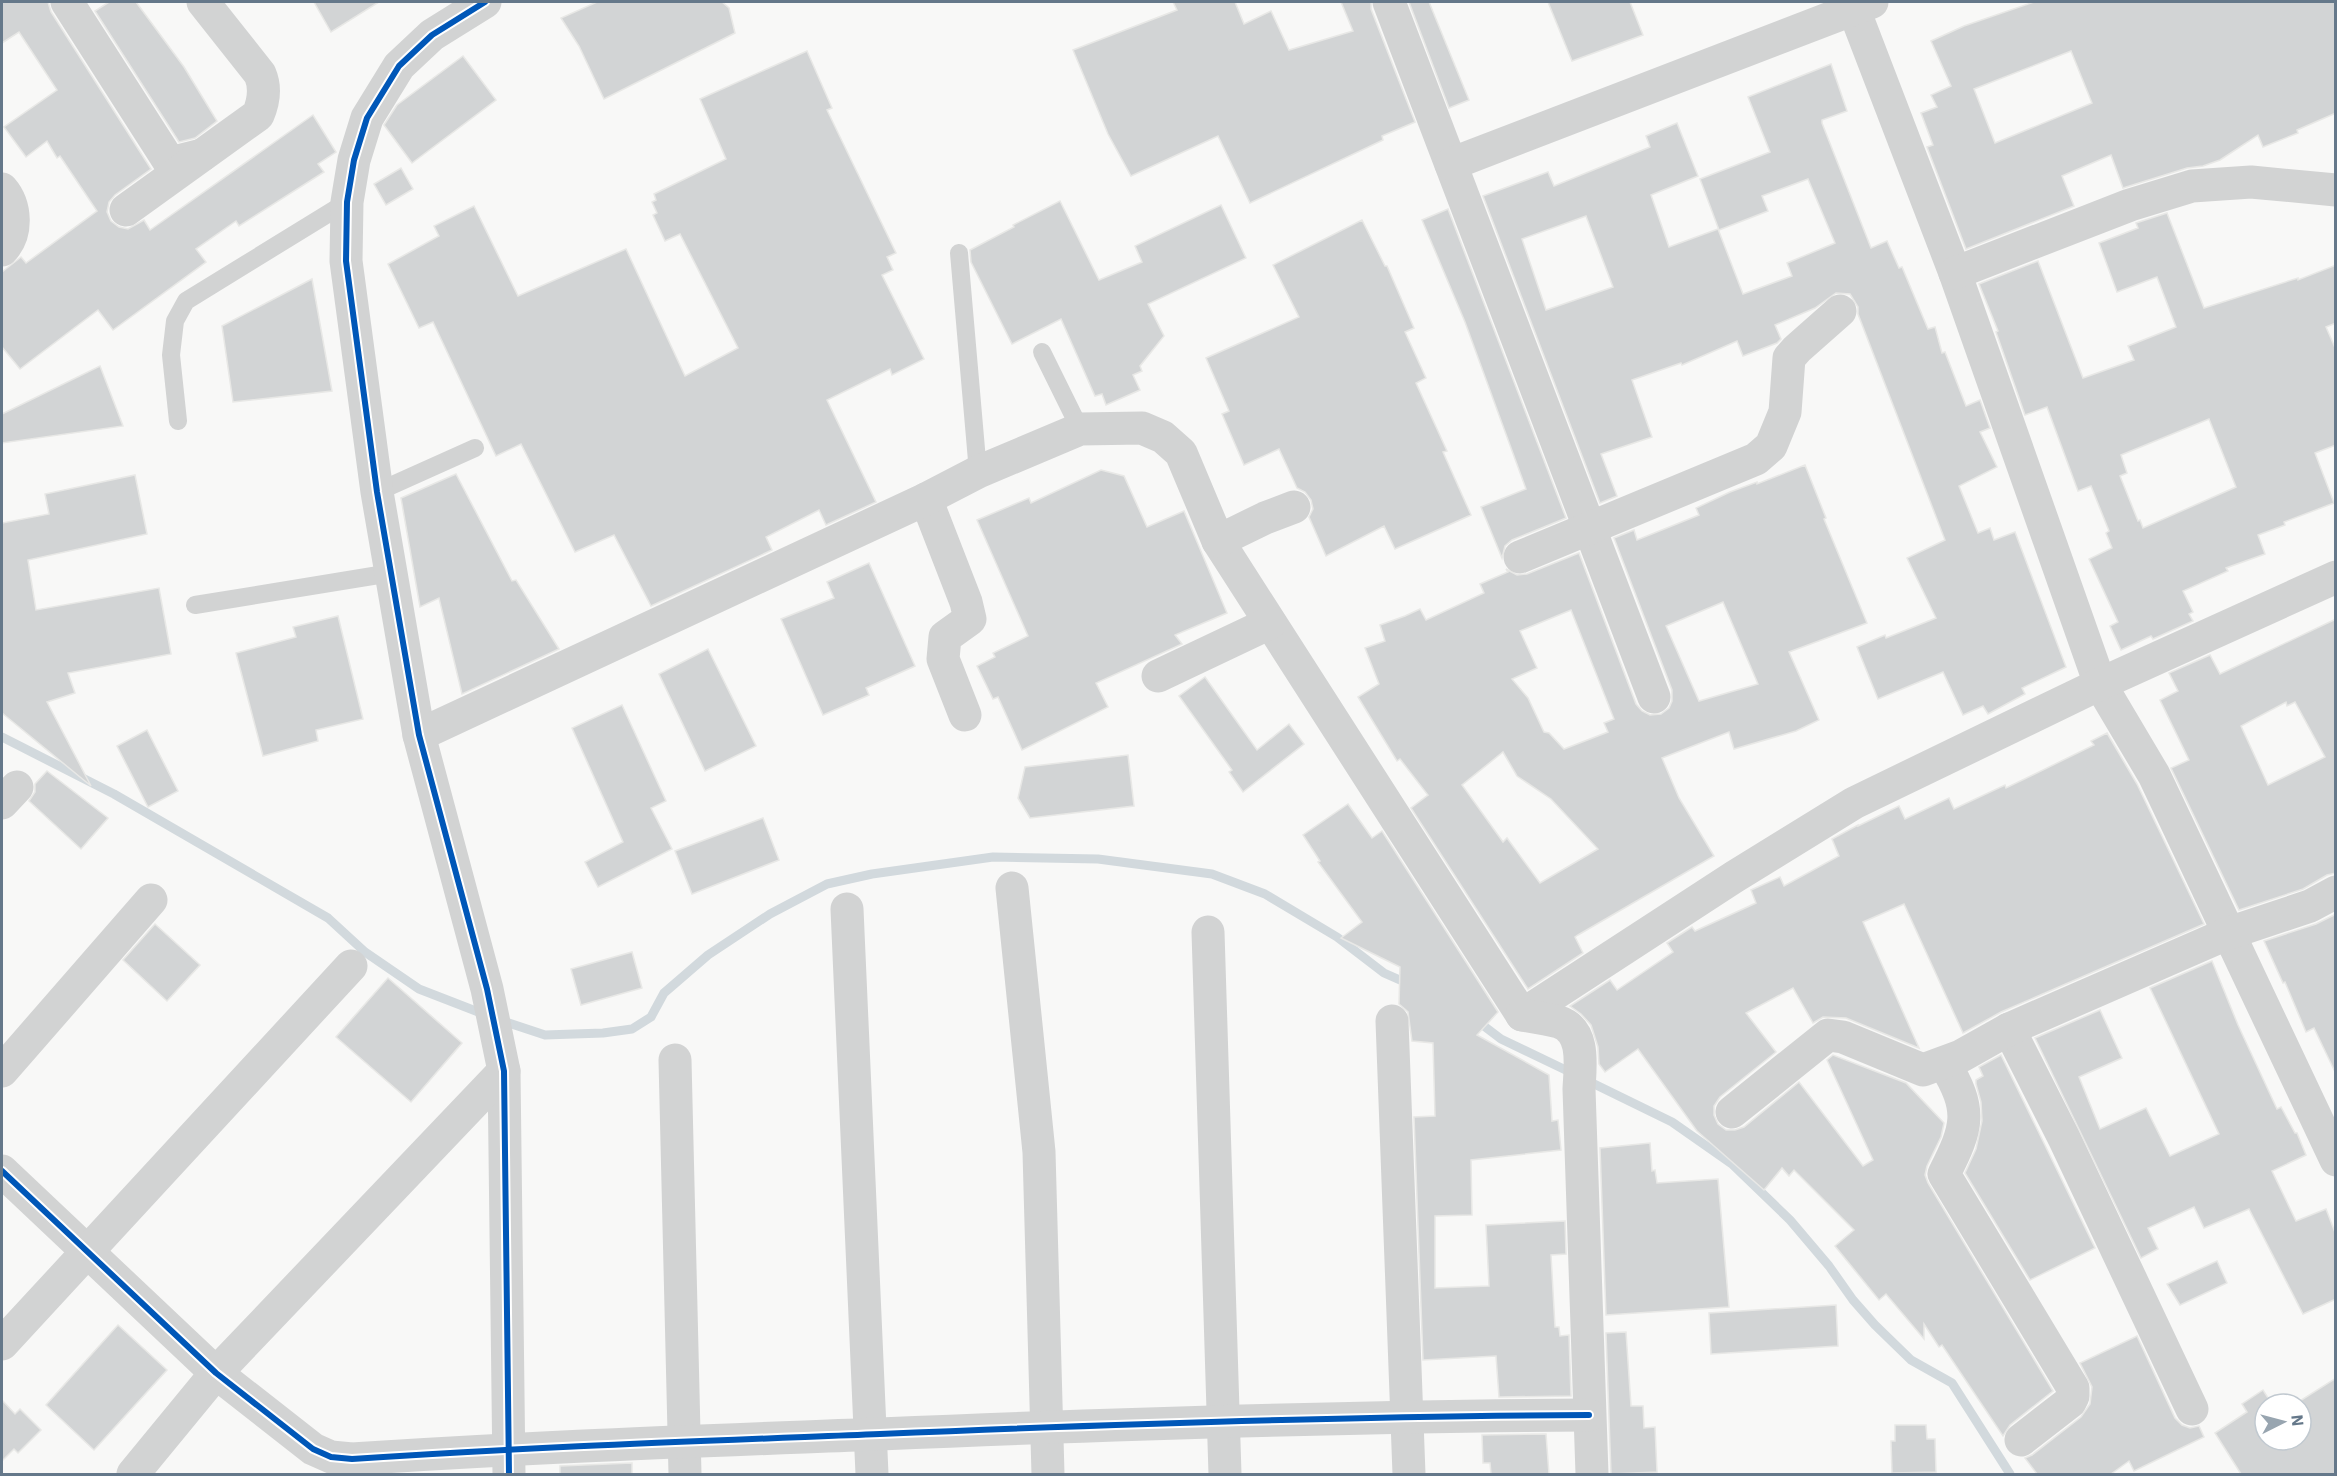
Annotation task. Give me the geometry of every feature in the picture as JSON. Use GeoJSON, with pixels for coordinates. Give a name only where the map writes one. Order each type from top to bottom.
{"type":"FeatureCollection","features":[{"type":"Feature","properties":{"kind":"street"},"geometry":{"type":"LineString","coordinates":[[67,2],[170,163],[202,155]]}},
{"type":"Feature","properties":{"kind":"street"},"geometry":{"type":"LineString","coordinates":[[126,210],[258,115],[263,103],[264,83],[260,74],[203,2]]}},
{"type":"Feature","properties":{"kind":"street"},"geometry":{"type":"LineString","coordinates":[[485,2],[432,35],[399,66],[367,117],[354,160],[347,202],[346,261],[377,492],[419,735],[490,1002],[504,1071],[509,1461]]}},
{"type":"Feature","properties":{"kind":"street"},"geometry":{"type":"LineString","coordinates":[[1389,2],[1654,697]]}},
{"type":"Feature","properties":{"kind":"street"},"geometry":{"type":"LineString","coordinates":[[1451,164],[1859,4],[2100,684],[2154,775],[2336,1160]]}},
{"type":"Feature","properties":{"kind":"street"},"geometry":{"type":"LineString","coordinates":[[1955,273],[2130,205],[2192,186],[2251,182],[2336,190]]}},
{"type":"Feature","properties":{"kind":"street"},"geometry":{"type":"LineString","coordinates":[[2,189],[9,196],[13,214],[12,232],[2,250]]}},
{"type":"Feature","properties":{"kind":"street"},"geometry":{"type":"LineString","coordinates":[[1520,557],[1756,459],[1771,446],[1785,412],[1789,358],[1840,311]]}},
{"type":"Feature","properties":{"kind":"street"},"geometry":{"type":"LineString","coordinates":[[419,735],[926,499],[978,472],[1080,429],[1142,428],[1163,437],[1181,453],[1218,541],[1522,1015],[1562,1023],[1575,1036],[1581,1050],[1579,1089],[1592,1474]]}},
{"type":"Feature","properties":{"kind":"street"},"geometry":{"type":"LineString","coordinates":[[926,499],[966,602],[970,619],[945,637],[943,659],[964,715]]}},
{"type":"Feature","properties":{"kind":"street"},"geometry":{"type":"LineString","coordinates":[[1218,541],[1265,518],[1294,507]]}},
{"type":"Feature","properties":{"kind":"street"},"geometry":{"type":"LineString","coordinates":[[1522,1015],[1854,803],[2100,684],[2336,577]]}},
{"type":"Feature","properties":{"kind":"street"},"geometry":{"type":"LineString","coordinates":[[1158,676],[1270,623]]}},
{"type":"Feature","properties":{"kind":"street"},"geometry":{"type":"LineString","coordinates":[[1012,888],[1039,1152],[1048,1474]]}},
{"type":"Feature","properties":{"kind":"street"},"geometry":{"type":"LineString","coordinates":[[1732,1112],[1828,1035],[1843,1037],[1923,1070],[1944,1063],[2009,1029],[2229,933],[2310,906],[2336,892]]}},
{"type":"Feature","properties":{"kind":"street"},"geometry":{"type":"LineString","coordinates":[[2,1071],[151,900]]}},
{"type":"Feature","properties":{"kind":"street"},"geometry":{"type":"LineString","coordinates":[[847,909],[872,1474]]}},
{"type":"Feature","properties":{"kind":"street"},"geometry":{"type":"LineString","coordinates":[[1208,932],[1225,1474]]}},
{"type":"Feature","properties":{"kind":"street"},"geometry":{"type":"LineString","coordinates":[[2,1344],[351,966]]}},
{"type":"Feature","properties":{"kind":"street"},"geometry":{"type":"LineString","coordinates":[[1392,1021],[1409,1474]]}},
{"type":"Feature","properties":{"kind":"street"},"geometry":{"type":"LineString","coordinates":[[2009,1029],[2064,1138],[2192,1409]]}},
{"type":"Feature","properties":{"kind":"street"},"geometry":{"type":"LineString","coordinates":[[675,1060],[685,1474]]}},
{"type":"Feature","properties":{"kind":"street"},"geometry":{"type":"LineString","coordinates":[[1944,1063],[1958,1086],[1964,1103],[1961,1141],[1944,1174],[2073,1388],[2070,1402],[2021,1440]]}},
{"type":"Feature","properties":{"kind":"street"},"geometry":{"type":"LineString","coordinates":[[133,1474],[216,1373],[504,1071]]}},
{"type":"Feature","properties":{"kind":"street"},"geometry":{"type":"LineString","coordinates":[[2,1171],[313,1462],[331,1457],[509,1461],[684,1441],[1224,1420],[1589,1415]]}},
{"type":"Feature","properties":{"kind":"lane"},"geometry":{"type":"LineString","coordinates":[[178,422],[171,355],[175,321],[186,301],[347,202]]}},
{"type":"Feature","properties":{"kind":"lane"},"geometry":{"type":"LineString","coordinates":[[959,254],[978,472]]}},
{"type":"Feature","properties":{"kind":"lane"},"geometry":{"type":"LineString","coordinates":[[1042,352],[1080,429]]}},
{"type":"Feature","properties":{"kind":"lane"},"geometry":{"type":"LineString","coordinates":[[377,492],[475,448]]}},
{"type":"Feature","properties":{"kind":"lane"},"geometry":{"type":"LineString","coordinates":[[195,605],[391,573]]}},
{"type":"Feature","properties":{"kind":"building"},"geometry":{"type":"Polygon","coordinates":[[[2,2],[48,2],[51,12],[151,169],[109,202],[107,212],[111,221],[119,227],[128,229],[144,220],[150,230],[313,115],[336,152],[318,164],[324,172],[239,226],[236,221],[196,249],[206,262],[113,330],[98,310],[20,369],[2,347],[2,272],[21,257],[26,263],[97,211],[60,156],[57,158],[47,141],[26,157],[4,127],[57,90],[19,32],[2,43],[2,2]]]}},
{"type":"Feature","properties":{"kind":"building"},"geometry":{"type":"Polygon","coordinates":[[[109,2],[136,2],[184,67],[217,121],[195,138],[179,142],[95,11],[109,2]]]}},
{"type":"Feature","properties":{"kind":"building"},"geometry":{"type":"Polygon","coordinates":[[[314,2],[379,2],[331,32],[314,2]]]}},
{"type":"Feature","properties":{"kind":"building"},"geometry":{"type":"Polygon","coordinates":[[[597,2],[722,2],[729,8],[735,33],[604,99],[579,46],[561,18],[597,2]]]}},
{"type":"Feature","properties":{"kind":"building"},"geometry":{"type":"Polygon","coordinates":[[[1173,2],[1235,2],[1244,24],[1271,11],[1289,50],[1353,31],[1341,2],[1371,2],[1371,9],[1415,122],[1382,136],[1383,140],[1250,203],[1218,136],[1131,176],[1108,134],[1073,50],[1177,10],[1173,2]]]}},
{"type":"Feature","properties":{"kind":"building"},"geometry":{"type":"Polygon","coordinates":[[[1409,2],[1429,2],[1469,100],[1449,108],[1409,2]]]}},
{"type":"Feature","properties":{"kind":"building"},"geometry":{"type":"Polygon","coordinates":[[[1548,2],[1630,2],[1643,35],[1572,61],[1548,2]]]}},
{"type":"Feature","properties":{"kind":"building"},"geometry":{"type":"Polygon","coordinates":[[[2034,2],[2336,2],[2336,113],[2297,130],[2298,133],[2263,147],[2258,135],[2220,160],[2123,188],[2111,155],[2062,176],[2074,206],[1966,249],[1927,147],[1933,145],[1921,113],[1937,107],[1931,95],[1951,86],[1931,41],[1964,26],[2034,2]],[[2071,51],[1974,89],[1995,143],[2092,103],[2071,51]]]}},
{"type":"Feature","properties":{"kind":"building"},"geometry":{"type":"Polygon","coordinates":[[[807,51],[832,108],[827,110],[896,253],[887,257],[893,270],[882,275],[924,359],[892,375],[890,369],[827,400],[876,502],[826,525],[819,510],[766,537],[772,550],[651,606],[614,535],[575,552],[521,444],[496,456],[433,322],[419,328],[388,264],[439,236],[434,226],[474,206],[518,296],[626,249],[685,376],[738,348],[680,234],[665,241],[653,215],[657,213],[652,202],[656,200],[654,194],[726,159],[700,99],[807,51]]]}},
{"type":"Feature","properties":{"kind":"building"},"geometry":{"type":"Polygon","coordinates":[[[463,56],[496,100],[412,163],[384,125],[397,105],[463,56]]]}},
{"type":"Feature","properties":{"kind":"building"},"geometry":{"type":"Polygon","coordinates":[[[1831,64],[1847,111],[1822,120],[1822,123],[1871,248],[1887,241],[1899,268],[1902,267],[1928,329],[1935,327],[1942,353],[1945,352],[1966,406],[1980,400],[1990,428],[1980,432],[1997,467],[1959,486],[1978,533],[1990,528],[1994,540],[2015,532],[2066,667],[2022,688],[2025,694],[1988,714],[1983,706],[1963,715],[1943,672],[1878,699],[1857,647],[1936,618],[1907,558],[1945,540],[1858,314],[1858,307],[1850,294],[1836,293],[1815,308],[1775,325],[1781,339],[1777,343],[1743,356],[1737,341],[1682,365],[1681,363],[1632,380],[1652,437],[1601,454],[1617,496],[1600,503],[1483,196],[1548,172],[1554,186],[1650,147],[1646,136],[1677,123],[1698,176],[1651,195],[1669,247],[1718,229],[1743,294],[1792,276],[1787,263],[1835,243],[1808,179],[1762,196],[1768,211],[1719,230],[1700,179],[1770,152],[1748,97],[1831,64]],[[1586,216],[1522,239],[1546,310],[1613,287],[1586,216]]]}},
{"type":"Feature","properties":{"kind":"building"},"geometry":{"type":"Polygon","coordinates":[[[401,168],[413,189],[386,205],[374,184],[401,168]]]}},
{"type":"Feature","properties":{"kind":"building"},"geometry":{"type":"Polygon","coordinates":[[[1060,201],[1099,280],[1142,262],[1135,246],[1221,205],[1246,258],[1148,304],[1164,336],[1140,366],[1142,371],[1133,375],[1140,390],[1106,405],[1102,394],[1095,396],[1061,319],[1012,344],[971,262],[970,250],[1060,201]]]}},
{"type":"Feature","properties":{"kind":"building"},"geometry":{"type":"Polygon","coordinates":[[[1448,209],[1566,518],[1512,540],[1505,546],[1502,558],[1481,507],[1526,489],[1465,322],[1422,220],[1448,209]]]}},
{"type":"Feature","properties":{"kind":"building"},"geometry":{"type":"Polygon","coordinates":[[[2167,213],[2204,308],[2298,278],[2298,280],[2336,265],[2336,323],[2326,327],[2336,350],[2336,445],[2315,453],[2334,503],[2284,522],[2285,525],[2258,535],[2265,554],[2226,568],[2228,571],[2183,591],[2193,612],[2189,614],[2193,621],[2121,650],[2110,626],[2118,622],[2089,559],[2112,548],[2106,533],[2109,531],[2091,486],[2078,491],[2047,407],[2025,415],[1996,332],[1998,331],[1979,284],[2038,261],[2083,378],[2134,360],[2128,346],[2176,327],[2157,277],[2117,292],[2099,243],[2138,228],[2136,223],[2167,213]],[[2209,419],[2121,455],[2127,473],[2120,476],[2143,528],[2236,487],[2209,419]]]}},
{"type":"Feature","properties":{"kind":"building"},"geometry":{"type":"Polygon","coordinates":[[[1362,220],[1387,266],[1414,328],[1405,332],[1426,378],[1416,383],[1447,451],[1443,452],[1471,515],[1395,549],[1384,526],[1326,556],[1309,517],[1313,509],[1311,500],[1305,492],[1297,488],[1279,449],[1244,465],[1222,414],[1229,411],[1206,358],[1299,317],[1273,265],[1362,220]]]}},
{"type":"Feature","properties":{"kind":"building"},"geometry":{"type":"Polygon","coordinates":[[[312,279],[332,391],[233,402],[222,326],[312,279]]]}},
{"type":"Feature","properties":{"kind":"building"},"geometry":{"type":"Polygon","coordinates":[[[100,366],[123,426],[2,443],[2,414],[100,366]]]}},
{"type":"Feature","properties":{"kind":"building"},"geometry":{"type":"Polygon","coordinates":[[[1805,465],[1826,518],[1824,519],[1867,623],[1789,652],[1819,720],[1796,731],[1734,749],[1729,732],[1662,758],[1679,798],[1714,856],[1575,937],[1583,953],[1528,989],[1411,808],[1428,795],[1400,759],[1397,761],[1358,697],[1379,684],[1365,648],[1385,641],[1380,625],[1420,609],[1426,620],[1484,593],[1480,584],[1508,572],[1506,569],[1517,575],[1527,574],[1579,553],[1636,704],[1650,715],[1661,714],[1669,708],[1672,701],[1672,690],[1614,538],[1634,530],[1637,540],[1699,515],[1696,508],[1730,492],[1757,482],[1757,484],[1805,465]],[[1723,602],[1666,626],[1699,701],[1758,684],[1723,602]],[[1571,610],[1520,631],[1537,668],[1512,679],[1528,698],[1544,732],[1549,733],[1564,749],[1608,732],[1604,723],[1614,719],[1571,610]],[[1503,752],[1462,785],[1503,842],[1507,838],[1540,883],[1598,849],[1551,799],[1517,776],[1503,752]]]}},
{"type":"Feature","properties":{"kind":"building"},"geometry":{"type":"Polygon","coordinates":[[[1101,470],[1124,476],[1147,527],[1184,511],[1227,613],[1175,635],[1182,644],[1096,683],[1108,707],[1022,750],[998,697],[993,699],[977,666],[995,657],[993,653],[1028,636],[977,520],[1029,498],[1031,503],[1101,470]]]}},
{"type":"Feature","properties":{"kind":"building"},"geometry":{"type":"Polygon","coordinates":[[[456,474],[512,581],[516,580],[559,649],[462,694],[439,598],[420,607],[401,498],[456,474]]]}},
{"type":"Feature","properties":{"kind":"building"},"geometry":{"type":"Polygon","coordinates":[[[135,475],[147,534],[28,560],[36,610],[159,588],[171,654],[68,673],[75,693],[47,702],[91,786],[2,713],[2,523],[49,514],[45,494],[135,475]]]}},
{"type":"Feature","properties":{"kind":"building"},"geometry":{"type":"Polygon","coordinates":[[[869,563],[915,666],[866,688],[869,695],[823,715],[781,619],[834,598],[827,582],[869,563]]]}},
{"type":"Feature","properties":{"kind":"building"},"geometry":{"type":"Polygon","coordinates":[[[338,616],[363,719],[316,730],[318,741],[263,756],[236,653],[296,637],[293,627],[338,616]]]}},
{"type":"Feature","properties":{"kind":"building"},"geometry":{"type":"Polygon","coordinates":[[[2336,619],[2336,873],[2327,875],[2303,889],[2239,910],[2171,768],[2189,760],[2160,700],[2178,691],[2169,673],[2210,655],[2220,674],[2336,619]],[[2286,702],[2241,726],[2268,785],[2325,757],[2295,702],[2287,706],[2286,702]]]}},
{"type":"Feature","properties":{"kind":"building"},"geometry":{"type":"Polygon","coordinates":[[[708,649],[756,746],[705,771],[659,674],[708,649]]]}},
{"type":"Feature","properties":{"kind":"building"},"geometry":{"type":"Polygon","coordinates":[[[1205,677],[1257,750],[1289,724],[1304,744],[1243,792],[1229,772],[1232,770],[1179,696],[1205,677]]]}},
{"type":"Feature","properties":{"kind":"building"},"geometry":{"type":"Polygon","coordinates":[[[622,705],[666,801],[651,808],[672,849],[598,887],[585,862],[623,842],[572,728],[622,705]]]}},
{"type":"Feature","properties":{"kind":"building"},"geometry":{"type":"Polygon","coordinates":[[[147,730],[178,791],[148,807],[117,746],[147,730]]]}},
{"type":"Feature","properties":{"kind":"building"},"geometry":{"type":"Polygon","coordinates":[[[2107,733],[2137,784],[2204,924],[2001,1012],[1963,1033],[1904,904],[1863,922],[1919,1048],[1846,1018],[1823,1017],[1813,1023],[1793,988],[1746,1013],[1776,1052],[1720,1097],[1714,1106],[1714,1115],[1718,1124],[1726,1130],[1735,1130],[1744,1127],[1799,1082],[1863,1166],[1873,1160],[1827,1060],[1833,1055],[1906,1083],[1944,1123],[1941,1137],[1927,1166],[1925,1175],[1928,1183],[2053,1391],[2010,1425],[2003,1436],[1942,1345],[1939,1347],[1924,1324],[1924,1339],[1886,1294],[1879,1300],[1835,1246],[1854,1230],[1794,1170],[1789,1176],[1782,1168],[1764,1190],[1697,1131],[1638,1049],[1605,1072],[1599,1064],[1598,1047],[1591,1025],[1570,1006],[1610,980],[1617,990],[1673,952],[1667,943],[1692,927],[1695,931],[1756,903],[1751,890],[1780,877],[1784,886],[1839,856],[1832,839],[1858,825],[1899,806],[1905,819],[1949,798],[1954,809],[2005,785],[2006,788],[2094,745],[2091,741],[2107,733]]]}},
{"type":"Feature","properties":{"kind":"building"},"geometry":{"type":"Polygon","coordinates":[[[1128,755],[1134,806],[1030,818],[1018,798],[1025,767],[1128,755]]]}},
{"type":"Feature","properties":{"kind":"building"},"geometry":{"type":"Polygon","coordinates":[[[47,771],[108,818],[81,849],[29,801],[35,792],[35,784],[47,771]]]}},
{"type":"Feature","properties":{"kind":"building"},"geometry":{"type":"Polygon","coordinates":[[[1348,804],[1372,838],[1382,831],[1498,1012],[1477,1035],[1549,1075],[1552,1121],[1558,1120],[1561,1150],[1471,1160],[1472,1215],[1435,1216],[1435,1288],[1489,1286],[1486,1225],[1565,1221],[1566,1254],[1551,1255],[1555,1327],[1559,1327],[1560,1336],[1569,1335],[1571,1396],[1499,1397],[1496,1356],[1423,1360],[1414,1117],[1435,1116],[1433,1043],[1412,1041],[1408,1012],[1399,1004],[1400,967],[1341,938],[1362,922],[1318,862],[1320,861],[1303,835],[1348,804]]]}},
{"type":"Feature","properties":{"kind":"building"},"geometry":{"type":"Polygon","coordinates":[[[763,818],[779,860],[692,894],[675,851],[763,818]]]}},
{"type":"Feature","properties":{"kind":"building"},"geometry":{"type":"Polygon","coordinates":[[[2336,914],[2336,1074],[2314,1028],[2306,1032],[2285,982],[2283,983],[2264,941],[2316,924],[2336,914]]]}},
{"type":"Feature","properties":{"kind":"building"},"geometry":{"type":"Polygon","coordinates":[[[155,924],[200,965],[167,1001],[123,960],[155,924]]]}},
{"type":"Feature","properties":{"kind":"building"},"geometry":{"type":"Polygon","coordinates":[[[632,952],[642,988],[581,1005],[571,969],[632,952]]]}},
{"type":"Feature","properties":{"kind":"building"},"geometry":{"type":"Polygon","coordinates":[[[2212,961],[2238,1025],[2277,1109],[2281,1107],[2297,1133],[2306,1155],[2272,1171],[2296,1221],[2326,1209],[2336,1235],[2336,1299],[2303,1314],[2249,1209],[2204,1228],[2194,1207],[2148,1228],[2158,1249],[2141,1258],[2035,1038],[2100,1010],[2122,1058],[2079,1077],[2100,1129],[2146,1108],[2170,1156],[2219,1134],[2150,988],[2212,961]]]}},
{"type":"Feature","properties":{"kind":"building"},"geometry":{"type":"Polygon","coordinates":[[[388,978],[462,1043],[411,1102],[336,1037],[388,978]]]}},
{"type":"Feature","properties":{"kind":"building"},"geometry":{"type":"Polygon","coordinates":[[[2001,1055],[2095,1248],[2030,1280],[1965,1173],[1976,1149],[1982,1121],[1981,1102],[1976,1084],[1976,1080],[1983,1076],[1979,1067],[2001,1055]]]}},
{"type":"Feature","properties":{"kind":"building"},"geometry":{"type":"Polygon","coordinates":[[[1650,1143],[1652,1171],[1655,1170],[1657,1183],[1718,1179],[1729,1307],[1606,1315],[1600,1148],[1650,1143]]]}},
{"type":"Feature","properties":{"kind":"building"},"geometry":{"type":"Polygon","coordinates":[[[2217,1261],[2227,1283],[2180,1305],[2167,1284],[2217,1261]]]}},
{"type":"Feature","properties":{"kind":"building"},"geometry":{"type":"Polygon","coordinates":[[[1836,1305],[1838,1346],[1711,1354],[1709,1313],[1836,1305]]]}},
{"type":"Feature","properties":{"kind":"building"},"geometry":{"type":"Polygon","coordinates":[[[118,1325],[167,1370],[94,1450],[46,1405],[118,1325]]]}},
{"type":"Feature","properties":{"kind":"building"},"geometry":{"type":"Polygon","coordinates":[[[1626,1332],[1631,1406],[1643,1406],[1644,1428],[1655,1427],[1657,1472],[1611,1474],[1606,1333],[1626,1332]]]}},
{"type":"Feature","properties":{"kind":"building"},"geometry":{"type":"Polygon","coordinates":[[[2137,1336],[2175,1418],[2182,1425],[2190,1428],[2199,1426],[2204,1437],[2134,1471],[2129,1461],[2111,1474],[2037,1474],[2025,1458],[2081,1417],[2090,1404],[2092,1387],[2080,1363],[2137,1336]]]}},
{"type":"Feature","properties":{"kind":"building"},"geometry":{"type":"Polygon","coordinates":[[[2336,1378],[2336,1474],[2241,1474],[2215,1433],[2247,1412],[2242,1404],[2253,1397],[2253,1452],[2313,1452],[2313,1393],[2336,1378]]]}},
{"type":"Feature","properties":{"kind":"building"},"geometry":{"type":"Polygon","coordinates":[[[2,1400],[15,1414],[20,1409],[41,1430],[18,1453],[14,1449],[2,1461],[2,1400]]]}},
{"type":"Feature","properties":{"kind":"building"},"geometry":{"type":"Polygon","coordinates":[[[1895,1425],[1926,1425],[1927,1439],[1935,1439],[1936,1472],[1892,1473],[1891,1441],[1895,1441],[1895,1425]]]}},
{"type":"Feature","properties":{"kind":"building"},"geometry":{"type":"Polygon","coordinates":[[[1546,1434],[1549,1474],[1491,1474],[1490,1463],[1483,1463],[1482,1435],[1546,1434]]]}},
{"type":"Feature","properties":{"kind":"building"},"geometry":{"type":"Polygon","coordinates":[[[632,1463],[632,1474],[560,1474],[560,1466],[632,1463]]]}},
{"type":"Feature","properties":{"kind":"waterway"},"geometry":{"type":"LineString","coordinates":[[2,737],[114,794],[328,918],[365,952],[419,989],[486,1015]]}},
{"type":"Feature","properties":{"kind":"waterway"},"geometry":{"type":"LineString","coordinates":[[500,1020],[545,1035],[603,1033],[632,1029],[651,1017],[664,993],[708,955],[770,914],[827,884],[872,874],[993,857],[1098,859],[1212,874],[1265,894],[1337,937],[1384,973],[1409,984]]}},
{"type":"Feature","properties":{"kind":"waterway"},"geometry":{"type":"LineString","coordinates":[[1476,1020],[1501,1039],[1574,1074]]}},
{"type":"Feature","properties":{"kind":"waterway"},"geometry":{"type":"LineString","coordinates":[[1586,1080],[1672,1122],[1732,1164],[1790,1220],[1875,1325],[1911,1360],[1952,1383],[2010,1474]]}},
{"type":"Feature","properties":{"kind":"cycle path"},"geometry":{"type":"LineString","coordinates":[[485,2],[432,35],[399,66],[367,118],[354,160],[347,202],[346,261],[377,492],[419,735],[487,989],[504,1071],[509,1474]]}},
{"type":"Feature","properties":{"kind":"cycle path"},"geometry":{"type":"LineString","coordinates":[[2,1171],[216,1373],[313,1449],[331,1457],[352,1459],[616,1445],[1146,1424],[1589,1415]]}}]}
